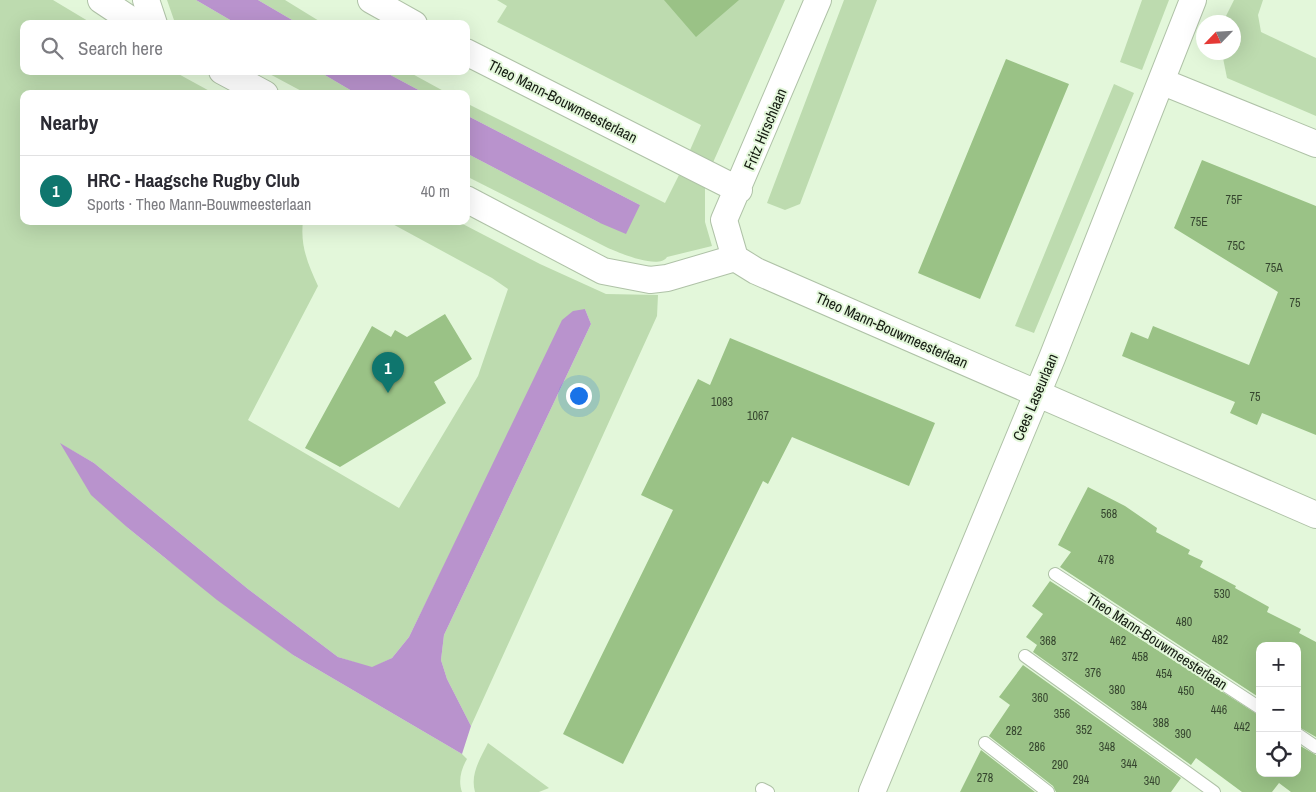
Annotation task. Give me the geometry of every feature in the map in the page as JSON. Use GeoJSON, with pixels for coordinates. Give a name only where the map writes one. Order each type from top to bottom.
{"type":"FeatureCollection","features":[{"type":"Feature","properties":{"kind":"street"},"geometry":{"type":"LineString","coordinates":[[101,0],[132,20]]}},
{"type":"Feature","properties":{"kind":"street"},"geometry":{"type":"LineString","coordinates":[[146,0],[153,20]]}},
{"type":"Feature","properties":{"kind":"street"},"geometry":{"type":"LineString","coordinates":[[371,0],[407,20]]}},
{"type":"Feature","properties":{"kind":"street","name":"Fritz Hirschlaan"},"geometry":{"type":"LineString","coordinates":[[735,258],[724,220],[739,190],[818,0]]}},
{"type":"Feature","properties":{"kind":"street","name":"Cees Laseurlaan"},"geometry":{"type":"LineString","coordinates":[[872,792],[1037,394],[1163,82],[1193,0]]}},
{"type":"Feature","properties":{"kind":"street","name":"Theo Mann-Bouwmeesterlaan"},"geometry":{"type":"LineString","coordinates":[[470,54],[739,190]]}},
{"type":"Feature","properties":{"kind":"street"},"geometry":{"type":"LineString","coordinates":[[229,75],[258,90]]}},
{"type":"Feature","properties":{"kind":"street"},"geometry":{"type":"LineString","coordinates":[[1163,82],[1275,125],[1316,144]]}},
{"type":"Feature","properties":{"kind":"street"},"geometry":{"type":"LineString","coordinates":[[470,201],[603,271],[650,280],[667,278],[735,258]]}},
{"type":"Feature","properties":{"kind":"street","name":"Theo Mann-Bouwmeesterlaan"},"geometry":{"type":"LineString","coordinates":[[735,258],[756,271],[1316,515]]}},
{"type":"Feature","properties":{"kind":"lane","name":"Theo Mann-Bouwmeesterlaan"},"geometry":{"type":"LineString","coordinates":[[1054,574],[1256,705]]}},
{"type":"Feature","properties":{"kind":"lane"},"geometry":{"type":"LineString","coordinates":[[1024,656],[1214,792]]}},
{"type":"Feature","properties":{"kind":"lane"},"geometry":{"type":"LineString","coordinates":[[1301,737],[1316,747]]}},
{"type":"Feature","properties":{"kind":"lane"},"geometry":{"type":"LineString","coordinates":[[985,743],[1048,792]]}},
{"type":"Feature","properties":{"kind":"green space"},"geometry":{"type":"Polygon","coordinates":[[[0,0],[53,0],[86,20],[20,20],[20,75],[180,75],[208,90],[20,90],[20,225],[303,225],[304,247],[318,286],[248,420],[399,508],[478,376],[508,289],[492,278],[394,225],[465,225],[540,264],[606,294],[658,295],[657,316],[471,726],[447,679],[441,660],[444,635],[591,324],[585,309],[510,431],[409,637],[392,658],[372,668],[338,657],[248,589],[94,463],[61,444],[128,528],[165,558],[293,655],[462,754],[467,759],[461,775],[460,784],[462,792],[0,792],[0,0]]]}},
{"type":"Feature","properties":{"kind":"green space"},"geometry":{"type":"Polygon","coordinates":[[[167,0],[196,0],[230,20],[174,20],[167,0]]]}},
{"type":"Feature","properties":{"kind":"green space"},"geometry":{"type":"Polygon","coordinates":[[[258,0],[285,0],[318,20],[292,20],[258,0]]]}},
{"type":"Feature","properties":{"kind":"green space"},"geometry":{"type":"Polygon","coordinates":[[[497,0],[785,0],[711,167],[687,157],[701,125],[497,22],[507,6],[497,0]]]}},
{"type":"Feature","properties":{"kind":"green space"},"geometry":{"type":"Polygon","coordinates":[[[844,0],[877,0],[800,204],[785,210],[767,203],[844,0]]]}},
{"type":"Feature","properties":{"kind":"green space"},"geometry":{"type":"Polygon","coordinates":[[[1142,0],[1169,0],[1142,70],[1120,62],[1142,0]]]}},
{"type":"Feature","properties":{"kind":"green space"},"geometry":{"type":"Polygon","coordinates":[[[1234,0],[1263,0],[1258,15],[1261,32],[1316,58],[1316,116],[1227,78],[1223,60],[1241,60],[1241,15],[1226,15],[1234,0]]]}},
{"type":"Feature","properties":{"kind":"green space"},"geometry":{"type":"Polygon","coordinates":[[[271,75],[325,75],[350,90],[300,90],[271,75]]]}},
{"type":"Feature","properties":{"kind":"green space"},"geometry":{"type":"Polygon","coordinates":[[[390,75],[414,75],[442,90],[419,90],[390,75]]]}},
{"type":"Feature","properties":{"kind":"green space"},"geometry":{"type":"Polygon","coordinates":[[[1114,84],[1134,93],[1034,333],[1015,326],[1114,84]]]}},
{"type":"Feature","properties":{"kind":"green space"},"geometry":{"type":"Polygon","coordinates":[[[470,105],[665,203],[679,175],[705,187],[705,222],[712,246],[667,257],[663,261],[656,262],[621,253],[470,178],[470,155],[600,223],[640,205],[470,117],[470,105]]]}},
{"type":"Feature","properties":{"kind":"green space"},"geometry":{"type":"Polygon","coordinates":[[[488,743],[549,788],[539,792],[475,792],[475,773],[488,743]]]}},
{"type":"Feature","properties":{"kind":"shaded area"},"geometry":{"type":"Polygon","coordinates":[[[196,0],[258,0],[292,20],[230,20],[196,0]]]}},
{"type":"Feature","properties":{"kind":"shaded area"},"geometry":{"type":"Polygon","coordinates":[[[325,75],[390,75],[419,90],[350,90],[325,75]]]}},
{"type":"Feature","properties":{"kind":"shaded area"},"geometry":{"type":"Polygon","coordinates":[[[470,117],[640,205],[626,234],[600,223],[470,155],[470,117]]]}},
{"type":"Feature","properties":{"kind":"shaded area"},"geometry":{"type":"Polygon","coordinates":[[[585,309],[591,324],[444,635],[441,660],[447,679],[471,726],[462,754],[293,655],[217,600],[128,528],[91,495],[60,443],[94,463],[248,589],[338,657],[372,667],[392,658],[409,637],[562,320],[573,311],[585,309]]]}},
{"type":"Feature","properties":{"kind":"building"},"geometry":{"type":"Polygon","coordinates":[[[664,0],[739,0],[696,37],[664,0]]]}},
{"type":"Feature","properties":{"kind":"building"},"geometry":{"type":"Polygon","coordinates":[[[1006,59],[1069,84],[980,299],[918,273],[1006,59]]]}},
{"type":"Feature","properties":{"kind":"building"},"geometry":{"type":"Polygon","coordinates":[[[1202,160],[1316,206],[1316,435],[1262,413],[1257,425],[1230,413],[1235,402],[1122,356],[1131,332],[1148,339],[1153,326],[1249,365],[1278,292],[1174,228],[1202,160]]]}},
{"type":"Feature","properties":{"kind":"building"},"geometry":{"type":"Polygon","coordinates":[[[445,314],[472,359],[434,382],[446,403],[340,467],[305,448],[372,326],[391,337],[395,330],[407,337],[445,314]]]}},
{"type":"Feature","properties":{"kind":"building"},"geometry":{"type":"Polygon","coordinates":[[[730,338],[935,423],[909,486],[792,437],[768,484],[763,481],[623,764],[563,734],[673,510],[641,495],[698,379],[710,385],[730,338]]]}},
{"type":"Feature","properties":{"kind":"building"},"geometry":{"type":"Polygon","coordinates":[[[1088,487],[1125,506],[1157,528],[1156,532],[1190,550],[1188,554],[1203,561],[1200,567],[1236,586],[1235,588],[1269,607],[1267,612],[1301,629],[1299,633],[1316,642],[1316,737],[1301,728],[1301,642],[1256,642],[1256,695],[1060,567],[1071,552],[1058,545],[1088,487]]]}},
{"type":"Feature","properties":{"kind":"building"},"geometry":{"type":"Polygon","coordinates":[[[1050,581],[1256,713],[1256,777],[1301,777],[1301,746],[1316,755],[1316,792],[1291,792],[1279,783],[1272,792],[1242,792],[1196,758],[1191,765],[1033,652],[1037,645],[1026,637],[1043,614],[1032,606],[1050,581]]]}},
{"type":"Feature","properties":{"kind":"building"},"geometry":{"type":"Polygon","coordinates":[[[1023,665],[1181,778],[1171,792],[1056,792],[1053,786],[989,736],[1010,705],[999,697],[1023,665]]]}},
{"type":"Feature","properties":{"kind":"building"},"geometry":{"type":"Polygon","coordinates":[[[981,750],[1035,792],[960,792],[981,750]]]}},
{"type":"Feature","properties":{"kind":"place","name":"HRC - Haagsche Rugby Club"},"geometry":{"type":"Point","coordinates":[388,393]}}]}
